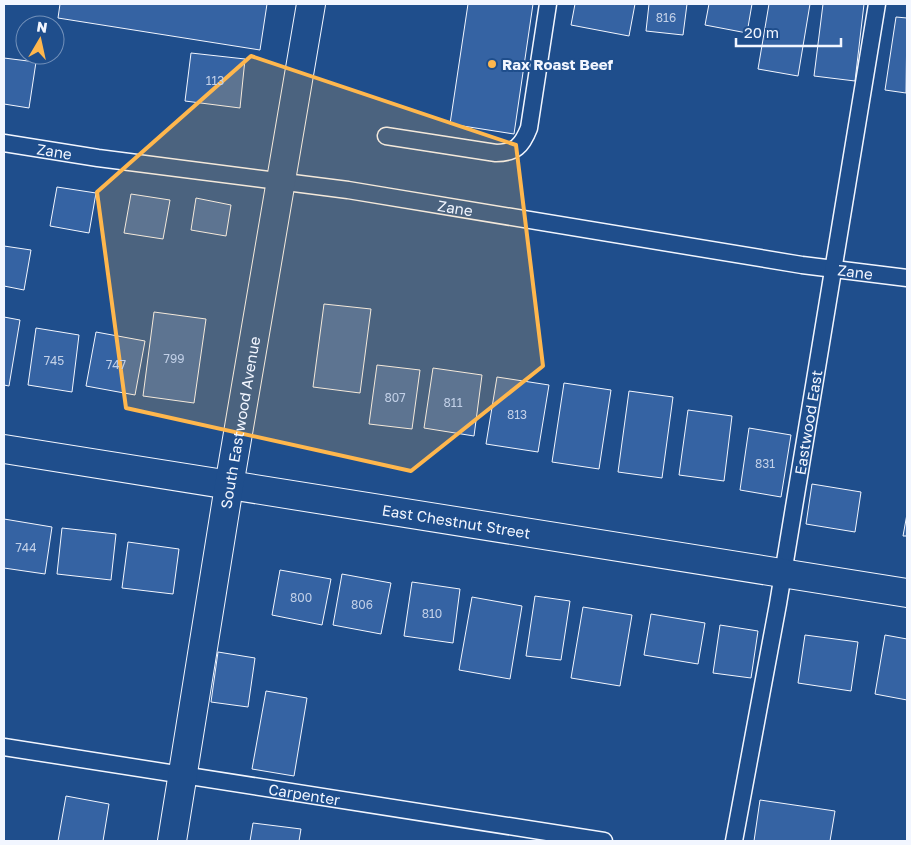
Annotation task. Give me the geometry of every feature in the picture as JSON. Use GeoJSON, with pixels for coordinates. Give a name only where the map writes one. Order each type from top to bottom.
{"type":"FeatureCollection","features":[{"type":"Feature","properties":{"kind":"street","name":"South Eastwood Avenue"},"geometry":{"type":"LineString","coordinates":[[172,841],[229,486],[311,4]]}},
{"type":"Feature","properties":{"kind":"street","name":"East Chestnut Street"},"geometry":{"type":"LineString","coordinates":[[4,449],[907,593]]}},
{"type":"Feature","properties":{"kind":"lane"},"geometry":{"type":"LineString","coordinates":[[386,136],[496,153],[508,153],[518,148],[524,141],[529,128],[548,4]]}},
{"type":"Feature","properties":{"kind":"lane","name":"Eastwood East"},"geometry":{"type":"LineString","coordinates":[[734,841],[782,573],[877,4]]}},
{"type":"Feature","properties":{"kind":"lane","name":"Zane"},"geometry":{"type":"LineString","coordinates":[[4,142],[98,158],[280,180],[833,270],[907,278]]}},
{"type":"Feature","properties":{"kind":"lane","name":"Carpenter"},"geometry":{"type":"LineString","coordinates":[[4,747],[604,841]]}},
{"type":"Feature","properties":{"kind":"highlighted area"},"geometry":{"type":"Polygon","coordinates":[[[251,56],[516,145],[543,366],[411,471],[126,408],[97,192],[251,56]]]}},
{"type":"Feature","properties":{"kind":"building"},"geometry":{"type":"Polygon","coordinates":[[[60,4],[267,4],[260,50],[65,19],[65,15],[58,15],[60,4]]]}},
{"type":"Feature","properties":{"kind":"building","name":"Rax Roast Beef"},"geometry":{"type":"Polygon","coordinates":[[[468,4],[533,4],[514,134],[450,124],[468,4]]]}},
{"type":"Feature","properties":{"kind":"building"},"geometry":{"type":"Polygon","coordinates":[[[575,4],[635,4],[629,36],[571,25],[575,4]]]}},
{"type":"Feature","properties":{"kind":"building"},"geometry":{"type":"Polygon","coordinates":[[[649,4],[687,4],[683,35],[646,31],[649,4]]]}},
{"type":"Feature","properties":{"kind":"building"},"geometry":{"type":"Polygon","coordinates":[[[709,4],[752,4],[747,33],[705,25],[709,4]]]}},
{"type":"Feature","properties":{"kind":"building"},"geometry":{"type":"Polygon","coordinates":[[[769,4],[810,4],[798,76],[758,69],[769,4]]]}},
{"type":"Feature","properties":{"kind":"building"},"geometry":{"type":"Polygon","coordinates":[[[823,4],[864,4],[855,81],[814,76],[823,4]]]}},
{"type":"Feature","properties":{"kind":"building"},"geometry":{"type":"Polygon","coordinates":[[[896,17],[907,18],[906,93],[885,90],[896,17]]]}},
{"type":"Feature","properties":{"kind":"building"},"geometry":{"type":"Polygon","coordinates":[[[191,53],[245,59],[240,108],[185,101],[191,53]]]}},
{"type":"Feature","properties":{"kind":"building"},"geometry":{"type":"Polygon","coordinates":[[[4,58],[15,59],[15,65],[36,65],[29,108],[4,104],[4,58]]]}},
{"type":"Feature","properties":{"kind":"building"},"geometry":{"type":"Polygon","coordinates":[[[57,187],[96,193],[89,233],[50,226],[57,187]]]}},
{"type":"Feature","properties":{"kind":"building"},"geometry":{"type":"Polygon","coordinates":[[[131,194],[170,200],[163,239],[124,233],[131,194]]]}},
{"type":"Feature","properties":{"kind":"building"},"geometry":{"type":"Polygon","coordinates":[[[196,198],[231,205],[226,236],[191,230],[196,198]]]}},
{"type":"Feature","properties":{"kind":"building"},"geometry":{"type":"Polygon","coordinates":[[[4,246],[31,250],[24,290],[4,286],[4,246]]]}},
{"type":"Feature","properties":{"kind":"building"},"geometry":{"type":"Polygon","coordinates":[[[324,304],[371,309],[360,393],[313,387],[324,304]]]}},
{"type":"Feature","properties":{"kind":"building"},"geometry":{"type":"Polygon","coordinates":[[[154,312],[206,319],[194,403],[143,396],[154,312]]]}},
{"type":"Feature","properties":{"kind":"building"},"geometry":{"type":"Polygon","coordinates":[[[4,317],[20,320],[9,386],[4,385],[4,317]]]}},
{"type":"Feature","properties":{"kind":"building"},"geometry":{"type":"Polygon","coordinates":[[[36,328],[79,335],[72,392],[28,385],[36,328]]]}},
{"type":"Feature","properties":{"kind":"building"},"geometry":{"type":"Polygon","coordinates":[[[96,332],[145,341],[135,395],[86,386],[96,332]]]}},
{"type":"Feature","properties":{"kind":"building"},"geometry":{"type":"Polygon","coordinates":[[[377,365],[420,370],[412,429],[369,424],[377,365]]]}},
{"type":"Feature","properties":{"kind":"building"},"geometry":{"type":"Polygon","coordinates":[[[433,368],[482,375],[474,436],[424,428],[433,368]]]}},
{"type":"Feature","properties":{"kind":"building"},"geometry":{"type":"Polygon","coordinates":[[[497,377],[549,385],[538,452],[486,444],[497,377]]]}},
{"type":"Feature","properties":{"kind":"building"},"geometry":{"type":"Polygon","coordinates":[[[564,383],[611,390],[599,469],[552,462],[564,383]]]}},
{"type":"Feature","properties":{"kind":"building"},"geometry":{"type":"Polygon","coordinates":[[[629,391],[673,397],[662,478],[618,472],[629,391]]]}},
{"type":"Feature","properties":{"kind":"building"},"geometry":{"type":"Polygon","coordinates":[[[688,410],[732,416],[724,481],[679,475],[688,410]]]}},
{"type":"Feature","properties":{"kind":"building"},"geometry":{"type":"Polygon","coordinates":[[[749,428],[791,435],[781,497],[740,490],[749,428]]]}},
{"type":"Feature","properties":{"kind":"building"},"geometry":{"type":"Polygon","coordinates":[[[812,484],[861,492],[855,532],[806,524],[812,484]]]}},
{"type":"Feature","properties":{"kind":"building"},"geometry":{"type":"Polygon","coordinates":[[[907,514],[907,536],[903,536],[907,514]]]}},
{"type":"Feature","properties":{"kind":"building"},"geometry":{"type":"Polygon","coordinates":[[[4,519],[52,527],[45,574],[4,568],[4,519]]]}},
{"type":"Feature","properties":{"kind":"building"},"geometry":{"type":"Polygon","coordinates":[[[62,528],[116,534],[111,580],[57,574],[62,528]]]}},
{"type":"Feature","properties":{"kind":"building"},"geometry":{"type":"Polygon","coordinates":[[[128,542],[179,549],[173,594],[122,588],[128,542]]]}},
{"type":"Feature","properties":{"kind":"building"},"geometry":{"type":"Polygon","coordinates":[[[280,570],[331,579],[322,625],[272,615],[280,570]]]}},
{"type":"Feature","properties":{"kind":"building"},"geometry":{"type":"Polygon","coordinates":[[[342,574],[391,583],[381,634],[333,625],[342,574]]]}},
{"type":"Feature","properties":{"kind":"building"},"geometry":{"type":"Polygon","coordinates":[[[412,582],[460,589],[453,643],[404,636],[412,582]]]}},
{"type":"Feature","properties":{"kind":"building"},"geometry":{"type":"Polygon","coordinates":[[[535,596],[570,601],[561,660],[526,656],[535,596]]]}},
{"type":"Feature","properties":{"kind":"building"},"geometry":{"type":"Polygon","coordinates":[[[472,597],[522,606],[510,679],[459,670],[472,597]]]}},
{"type":"Feature","properties":{"kind":"building"},"geometry":{"type":"Polygon","coordinates":[[[583,607],[632,615],[620,686],[571,678],[583,607]]]}},
{"type":"Feature","properties":{"kind":"building"},"geometry":{"type":"Polygon","coordinates":[[[651,614],[705,623],[698,664],[644,655],[651,614]]]}},
{"type":"Feature","properties":{"kind":"building"},"geometry":{"type":"Polygon","coordinates":[[[720,625],[758,631],[751,678],[713,673],[720,625]]]}},
{"type":"Feature","properties":{"kind":"building"},"geometry":{"type":"Polygon","coordinates":[[[805,635],[858,642],[851,691],[798,683],[805,635]]]}},
{"type":"Feature","properties":{"kind":"building"},"geometry":{"type":"Polygon","coordinates":[[[885,635],[907,639],[907,700],[875,694],[885,635]]]}},
{"type":"Feature","properties":{"kind":"building"},"geometry":{"type":"Polygon","coordinates":[[[218,652],[255,658],[248,707],[211,702],[218,652]]]}},
{"type":"Feature","properties":{"kind":"building"},"geometry":{"type":"Polygon","coordinates":[[[266,691],[307,698],[294,776],[252,769],[266,691]]]}},
{"type":"Feature","properties":{"kind":"building"},"geometry":{"type":"Polygon","coordinates":[[[66,796],[109,804],[103,841],[58,841],[66,796]]]}},
{"type":"Feature","properties":{"kind":"building"},"geometry":{"type":"Polygon","coordinates":[[[760,800],[835,811],[830,841],[754,841],[760,800]]]}},
{"type":"Feature","properties":{"kind":"building"},"geometry":{"type":"Polygon","coordinates":[[[253,823],[301,829],[299,841],[250,841],[253,823]]]}},
{"type":"Feature","properties":{"kind":"place","name":"Rax Roast Beef"},"geometry":{"type":"Point","coordinates":[492,64]}}]}
